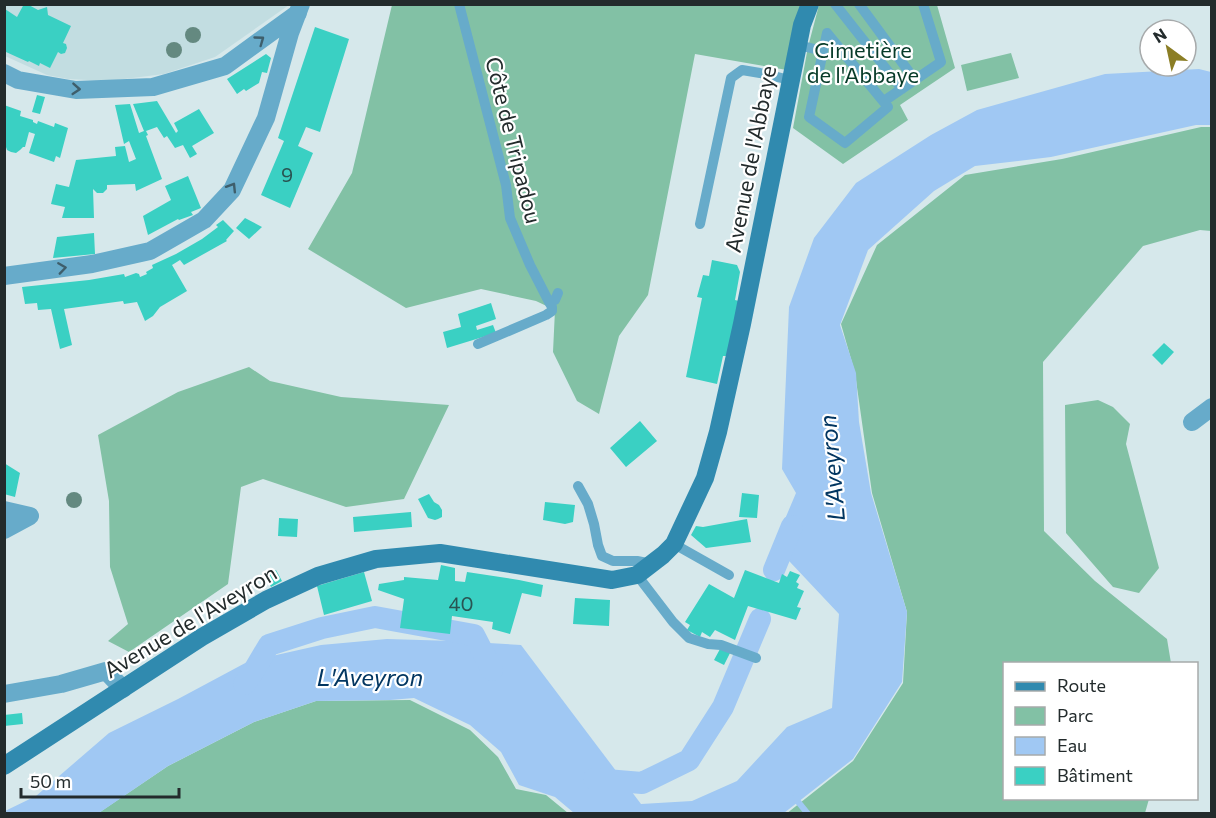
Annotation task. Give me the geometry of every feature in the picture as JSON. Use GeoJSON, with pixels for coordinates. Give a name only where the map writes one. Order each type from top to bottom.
{"type":"FeatureCollection","features":[{"type":"Feature","properties":{"kind":"street","name":"Avenue de l'Abbaye"},"geometry":{"type":"LineString","coordinates":[[742,324],[790,80],[802,24],[810,4]]}},
{"type":"Feature","properties":{"kind":"street"},"geometry":{"type":"LineString","coordinates":[[4,73],[18,80],[76,90],[153,87],[225,66],[302,7]]}},
{"type":"Feature","properties":{"kind":"street"},"geometry":{"type":"LineString","coordinates":[[4,276],[92,264],[150,251],[204,220],[232,190],[266,118],[290,33],[302,7]]}},
{"type":"Feature","properties":{"kind":"street","name":"Avenue de l'Aveyron"},"geometry":{"type":"LineString","coordinates":[[4,766],[202,638],[266,600],[318,576],[376,558],[440,553],[612,580],[637,575],[674,544],[705,478],[718,432],[742,324]]}},
{"type":"Feature","properties":{"kind":"street"},"geometry":{"type":"LineString","coordinates":[[1192,422],[1212,407]]}},
{"type":"Feature","properties":{"kind":"street"},"geometry":{"type":"LineString","coordinates":[[4,510],[30,516],[4,530]]}},
{"type":"Feature","properties":{"kind":"street"},"geometry":{"type":"LineString","coordinates":[[4,694],[61,684],[106,671],[123,689]]}},
{"type":"Feature","properties":{"kind":"lane","name":"Côte de Tripadou"},"geometry":{"type":"LineString","coordinates":[[459,4],[506,184],[510,218],[549,302]]}},
{"type":"Feature","properties":{"kind":"lane"},"geometry":{"type":"LineString","coordinates":[[835,4],[902,88]]}},
{"type":"Feature","properties":{"kind":"lane"},"geometry":{"type":"LineString","coordinates":[[859,4],[915,80]]}},
{"type":"Feature","properties":{"kind":"lane"},"geometry":{"type":"LineString","coordinates":[[884,101],[941,62],[923,4]]}},
{"type":"Feature","properties":{"kind":"lane"},"geometry":{"type":"LineString","coordinates":[[827,33],[888,107],[845,143],[809,117],[823,51],[827,33]]}},
{"type":"Feature","properties":{"kind":"lane"},"geometry":{"type":"LineString","coordinates":[[798,45],[823,51]]}},
{"type":"Feature","properties":{"kind":"lane"},"geometry":{"type":"LineString","coordinates":[[700,224],[731,78],[742,70],[790,80]]}},
{"type":"Feature","properties":{"kind":"lane"},"geometry":{"type":"LineString","coordinates":[[478,344],[546,315],[552,311],[549,302],[555,300],[558,293]]}},
{"type":"Feature","properties":{"kind":"lane"},"geometry":{"type":"LineString","coordinates":[[578,486],[588,504],[602,555],[613,561],[638,561],[652,564]]}},
{"type":"Feature","properties":{"kind":"lane"},"geometry":{"type":"LineString","coordinates":[[674,544],[729,575]]}},
{"type":"Feature","properties":{"kind":"lane"},"geometry":{"type":"LineString","coordinates":[[637,575],[673,622],[689,638],[708,645],[721,645],[756,658]]}},
{"type":"Feature","properties":{"kind":"shaded area"},"geometry":{"type":"Polygon","coordinates":[[[5,5],[289,5],[215,57],[164,74],[108,81],[68,79],[47,75],[5,56],[5,5]]]}},
{"type":"Feature","properties":{"kind":"green space"},"geometry":{"type":"Polygon","coordinates":[[[392,5],[811,5],[787,70],[695,54],[648,295],[619,336],[599,414],[577,401],[553,352],[555,310],[536,301],[481,289],[406,308],[308,249],[352,173],[392,5]]]}},
{"type":"Feature","properties":{"kind":"green space","name":"Cimetière de l'Abbaye"},"geometry":{"type":"Polygon","coordinates":[[[819,5],[937,5],[955,68],[900,105],[908,120],[843,164],[793,128],[808,47],[819,5]]]}},
{"type":"Feature","properties":{"kind":"green space"},"geometry":{"type":"Polygon","coordinates":[[[1011,53],[1019,78],[967,91],[961,65],[1011,53]]]}},
{"type":"Feature","properties":{"kind":"green space"},"geometry":{"type":"Polygon","coordinates":[[[1201,127],[1211,127],[1211,231],[1200,230],[1143,246],[1043,362],[1044,531],[1095,581],[1167,639],[1171,662],[1003,662],[1003,800],[1149,800],[1145,813],[786,814],[853,761],[903,683],[907,612],[872,493],[855,373],[841,324],[877,245],[965,175],[1062,159],[1201,127]]]}},
{"type":"Feature","properties":{"kind":"green space"},"geometry":{"type":"Polygon","coordinates":[[[249,367],[270,381],[341,397],[449,405],[404,499],[346,507],[263,479],[241,487],[228,584],[129,652],[108,641],[128,624],[110,567],[109,501],[98,435],[178,392],[249,367]]]}},
{"type":"Feature","properties":{"kind":"green space"},"geometry":{"type":"Polygon","coordinates":[[[1098,400],[1113,407],[1130,424],[1126,444],[1159,568],[1139,593],[1113,587],[1066,533],[1065,405],[1098,400]]]}},
{"type":"Feature","properties":{"kind":"green space"},"geometry":{"type":"Polygon","coordinates":[[[410,700],[470,730],[498,757],[516,789],[546,795],[568,813],[97,814],[168,766],[254,722],[316,701],[410,700]]]}},
{"type":"Feature","properties":{"kind":"water","name":"L'Aveyron"},"geometry":{"type":"Polygon","coordinates":[[[1198,69],[1211,72],[1211,125],[1196,125],[1051,157],[975,166],[934,191],[868,250],[840,325],[856,373],[859,422],[871,493],[907,612],[902,682],[853,759],[784,813],[574,813],[555,797],[519,785],[501,752],[470,725],[414,698],[316,701],[254,722],[168,766],[99,813],[5,813],[36,796],[109,733],[249,661],[321,645],[387,639],[521,645],[641,804],[692,801],[737,781],[787,727],[832,708],[839,614],[774,545],[796,493],[782,469],[789,307],[814,238],[856,183],[931,135],[977,110],[1105,74],[1138,72],[1138,78],[1198,78],[1198,69]]]}},
{"type":"Feature","properties":{"kind":"building"},"geometry":{"type":"Polygon","coordinates":[[[24,4],[38,10],[47,7],[48,15],[71,26],[63,43],[67,48],[65,53],[58,52],[50,68],[40,63],[39,66],[28,62],[6,52],[5,9],[17,17],[24,4]]]}},
{"type":"Feature","properties":{"kind":"building"},"geometry":{"type":"Polygon","coordinates":[[[315,27],[349,39],[320,132],[306,127],[298,146],[313,153],[290,208],[261,195],[284,141],[278,138],[315,27]]]}},
{"type":"Feature","properties":{"kind":"building"},"geometry":{"type":"Polygon","coordinates":[[[266,54],[271,58],[267,73],[262,72],[259,83],[237,94],[227,79],[266,54]]]}},
{"type":"Feature","properties":{"kind":"building"},"geometry":{"type":"Polygon","coordinates":[[[37,95],[45,97],[40,114],[32,112],[37,95]]]}},
{"type":"Feature","properties":{"kind":"building"},"geometry":{"type":"Polygon","coordinates":[[[157,101],[176,133],[178,131],[174,123],[199,109],[214,133],[192,146],[197,154],[190,158],[183,145],[175,148],[167,136],[164,138],[157,127],[146,131],[162,179],[136,191],[135,184],[107,185],[103,193],[97,193],[93,189],[94,218],[62,218],[65,207],[51,204],[56,184],[69,187],[76,160],[116,156],[115,147],[125,146],[129,162],[136,159],[129,141],[124,144],[115,105],[130,104],[139,133],[144,131],[133,104],[157,101]]]}},
{"type":"Feature","properties":{"kind":"building"},"geometry":{"type":"Polygon","coordinates":[[[4,105],[21,111],[20,116],[33,120],[37,124],[38,121],[54,127],[55,123],[68,128],[60,158],[56,156],[54,162],[29,153],[35,134],[29,132],[25,147],[16,153],[7,150],[4,141],[4,105]]]}},
{"type":"Feature","properties":{"kind":"building"},"geometry":{"type":"Polygon","coordinates":[[[188,176],[201,208],[191,212],[193,215],[178,219],[148,235],[143,216],[171,200],[165,186],[188,176]]]}},
{"type":"Feature","properties":{"kind":"building"},"geometry":{"type":"Polygon","coordinates":[[[245,218],[262,227],[249,239],[236,228],[245,218]]]}},
{"type":"Feature","properties":{"kind":"building"},"geometry":{"type":"Polygon","coordinates":[[[223,220],[234,231],[227,241],[184,265],[180,260],[172,265],[187,291],[160,307],[153,316],[145,321],[137,302],[124,304],[123,301],[64,309],[72,345],[60,349],[51,309],[38,310],[37,303],[25,304],[22,287],[124,274],[125,277],[136,273],[140,277],[153,268],[152,265],[202,239],[218,227],[216,225],[223,220]]]}},
{"type":"Feature","properties":{"kind":"building"},"geometry":{"type":"Polygon","coordinates":[[[94,233],[95,254],[53,258],[57,237],[94,233]]]}},
{"type":"Feature","properties":{"kind":"building"},"geometry":{"type":"Polygon","coordinates":[[[712,260],[737,265],[740,272],[735,300],[739,301],[727,356],[723,356],[717,384],[686,377],[702,298],[697,297],[703,275],[709,276],[712,260]]]}},
{"type":"Feature","properties":{"kind":"building"},"geometry":{"type":"Polygon","coordinates":[[[491,303],[496,319],[476,326],[477,330],[493,325],[496,333],[447,348],[443,332],[461,327],[458,314],[491,303]]]}},
{"type":"Feature","properties":{"kind":"building"},"geometry":{"type":"Polygon","coordinates":[[[1164,343],[1174,352],[1162,365],[1152,355],[1164,343]]]}},
{"type":"Feature","properties":{"kind":"building"},"geometry":{"type":"Polygon","coordinates":[[[640,421],[657,441],[626,467],[610,448],[640,421]]]}},
{"type":"Feature","properties":{"kind":"building"},"geometry":{"type":"Polygon","coordinates":[[[4,463],[20,473],[15,497],[4,494],[4,463]]]}},
{"type":"Feature","properties":{"kind":"building"},"geometry":{"type":"Polygon","coordinates":[[[742,493],[759,495],[757,518],[739,517],[742,493]]]}},
{"type":"Feature","properties":{"kind":"building"},"geometry":{"type":"Polygon","coordinates":[[[429,494],[442,510],[442,517],[435,520],[428,518],[418,499],[429,494]]]}},
{"type":"Feature","properties":{"kind":"building"},"geometry":{"type":"Polygon","coordinates":[[[545,502],[575,505],[573,522],[565,524],[543,520],[545,502]]]}},
{"type":"Feature","properties":{"kind":"building"},"geometry":{"type":"Polygon","coordinates":[[[411,512],[412,527],[354,532],[353,517],[411,512]]]}},
{"type":"Feature","properties":{"kind":"building"},"geometry":{"type":"Polygon","coordinates":[[[279,518],[298,519],[297,537],[278,536],[279,518]]]}},
{"type":"Feature","properties":{"kind":"building"},"geometry":{"type":"Polygon","coordinates":[[[747,519],[751,542],[706,548],[691,535],[696,526],[703,527],[747,519]]]}},
{"type":"Feature","properties":{"kind":"building"},"geometry":{"type":"Polygon","coordinates":[[[441,565],[455,568],[455,581],[465,582],[467,572],[543,585],[541,597],[522,593],[510,634],[492,629],[493,622],[452,616],[450,634],[400,628],[404,599],[378,590],[379,584],[404,580],[404,577],[438,580],[441,565]]]}},
{"type":"Feature","properties":{"kind":"building"},"geometry":{"type":"Polygon","coordinates":[[[276,570],[282,581],[271,587],[265,576],[276,570]]]}},
{"type":"Feature","properties":{"kind":"building"},"geometry":{"type":"Polygon","coordinates":[[[745,570],[779,583],[782,574],[787,577],[790,571],[800,575],[796,582],[799,584],[797,588],[804,591],[797,607],[801,608],[796,620],[748,606],[735,640],[715,630],[710,637],[702,632],[700,637],[687,630],[690,625],[685,622],[709,584],[734,598],[745,570]]]}},
{"type":"Feature","properties":{"kind":"building"},"geometry":{"type":"Polygon","coordinates":[[[364,572],[372,601],[324,615],[317,586],[364,572]]]}},
{"type":"Feature","properties":{"kind":"building"},"geometry":{"type":"Polygon","coordinates":[[[575,598],[610,600],[609,626],[573,624],[575,598]]]}},
{"type":"Feature","properties":{"kind":"building"},"geometry":{"type":"Polygon","coordinates":[[[720,649],[730,653],[724,665],[714,660],[720,649]]]}},
{"type":"Feature","properties":{"kind":"building"},"geometry":{"type":"Polygon","coordinates":[[[22,713],[23,724],[4,726],[4,715],[22,713]]]}},
{"type":"Feature","properties":{"kind":"waterway"},"geometry":{"type":"LineString","coordinates":[[774,570],[792,526]]}},
{"type":"Feature","properties":{"kind":"waterway"},"geometry":{"type":"LineString","coordinates":[[244,684],[269,645],[322,628],[375,617],[474,635],[492,670]]}},
{"type":"Feature","properties":{"kind":"waterway"},"geometry":{"type":"LineString","coordinates":[[594,779],[642,783],[689,760],[723,707],[760,619]]}},
{"type":"Feature","properties":{"kind":"waterway"},"geometry":{"type":"LineString","coordinates":[[795,798],[808,814]]}}]}
